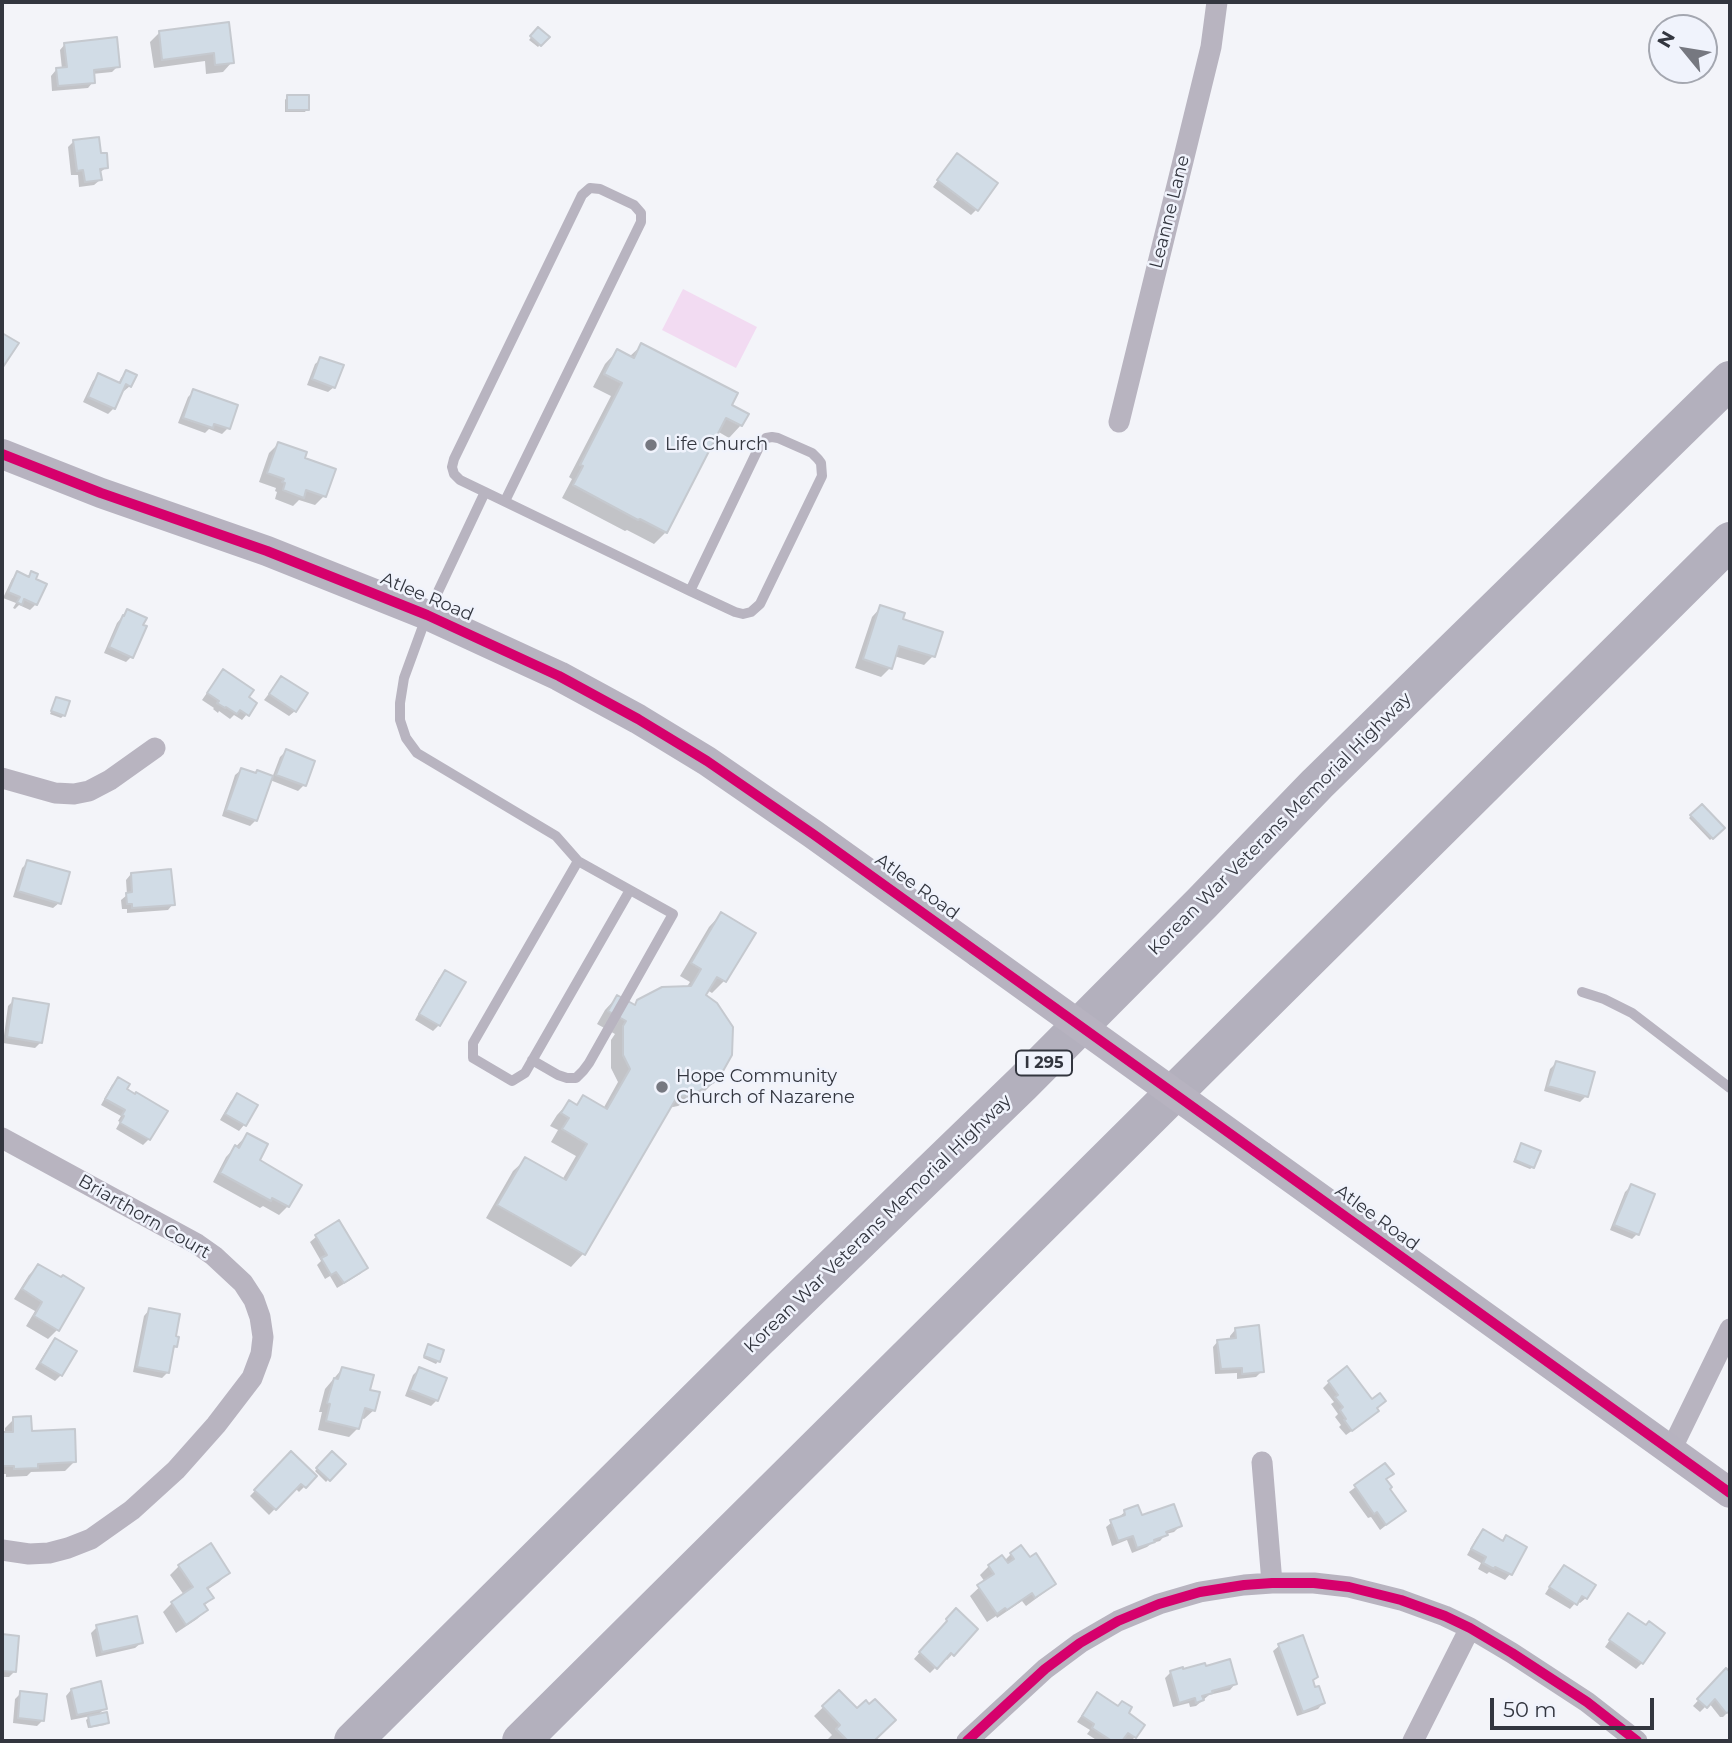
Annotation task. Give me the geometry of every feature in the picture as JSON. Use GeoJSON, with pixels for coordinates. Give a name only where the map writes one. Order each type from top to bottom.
{"type":"FeatureCollection","features":[{"type":"Feature","properties":{"kind":"highway","name":"Korean War Veterans Memorial Highway"},"geometry":{"type":"LineString","coordinates":[[353,1741],[756,1341],[1032,1075],[1326,774],[1730,380]]}},
{"type":"Feature","properties":{"kind":"highway"},"geometry":{"type":"LineString","coordinates":[[521,1741],[1730,541]]}},
{"type":"Feature","properties":{"kind":"main road","name":"Atlee Road"},"geometry":{"type":"LineString","coordinates":[[2,453],[100,493],[267,551],[428,615],[559,676],[650,726],[708,761],[813,834],[1730,1493]]}},
{"type":"Feature","properties":{"kind":"street","name":"Leanne Lane"},"geometry":{"type":"LineString","coordinates":[[1118,422],[1208,60],[1217,2]]}},
{"type":"Feature","properties":{"kind":"street"},"geometry":{"type":"LineString","coordinates":[[2,778],[55,793],[74,794],[89,791],[110,780],[155,748]]}},
{"type":"Feature","properties":{"kind":"street","name":"Briarthorn Court"},"geometry":{"type":"LineString","coordinates":[[2,1138],[197,1244],[214,1256],[243,1283],[254,1300],[260,1317],[262,1337],[261,1354],[252,1378],[216,1425],[176,1470],[132,1510],[91,1539],[68,1548],[29,1554],[2,1550]]}},
{"type":"Feature","properties":{"kind":"street"},"geometry":{"type":"LineString","coordinates":[[1671,1450],[1730,1329]]}},
{"type":"Feature","properties":{"kind":"street"},"geometry":{"type":"LineString","coordinates":[[1262,1462],[1272,1583]]}},
{"type":"Feature","properties":{"kind":"street"},"geometry":{"type":"LineString","coordinates":[[975,1739],[1045,1669],[1080,1643],[1118,1621],[1159,1604],[1200,1592],[1244,1585],[1314,1583],[1349,1587],[1401,1600],[1470,1628],[1587,1702],[1637,1741]]}},
{"type":"Feature","properties":{"kind":"street"},"geometry":{"type":"LineString","coordinates":[[1413,1741],[1470,1628]]}},
{"type":"Feature","properties":{"kind":"lane"},"geometry":{"type":"LineString","coordinates":[[505,501],[641,222],[641,213],[634,205],[600,189],[590,188],[582,195],[452,467],[454,474],[485,492],[690,591],[743,614],[751,612],[760,604],[822,476],[818,459],[778,438],[766,438],[761,443],[690,591]]}},
{"type":"Feature","properties":{"kind":"lane"},"geometry":{"type":"LineString","coordinates":[[485,492],[428,615],[404,678],[400,720],[406,738],[417,753],[556,836],[578,861],[673,914],[583,1071],[576,1078],[567,1078],[532,1060]]}},
{"type":"Feature","properties":{"kind":"lane"},"geometry":{"type":"LineString","coordinates":[[578,861],[473,1043],[473,1058],[512,1081],[525,1073],[630,890]]}},
{"type":"Feature","properties":{"kind":"lane"},"geometry":{"type":"LineString","coordinates":[[1582,992],[1632,1013],[1730,1088]]}},
{"type":"Feature","properties":{"kind":"shaded area"},"geometry":{"type":"Polygon","coordinates":[[[683,289],[757,327],[736,368],[662,330],[683,289]]]}},
{"type":"Feature","properties":{"kind":"building"},"geometry":{"type":"Polygon","coordinates":[[[229,22],[234,63],[215,65],[214,53],[162,60],[159,31],[229,22]]]}},
{"type":"Feature","properties":{"kind":"building"},"geometry":{"type":"Polygon","coordinates":[[[538,27],[550,37],[541,46],[530,36],[538,27]]]}},
{"type":"Feature","properties":{"kind":"building"},"geometry":{"type":"Polygon","coordinates":[[[117,37],[120,67],[94,70],[95,83],[58,86],[56,68],[67,67],[64,43],[117,37]]]}},
{"type":"Feature","properties":{"kind":"building"},"geometry":{"type":"Polygon","coordinates":[[[287,95],[309,95],[309,110],[287,110],[287,95]]]}},
{"type":"Feature","properties":{"kind":"building"},"geometry":{"type":"Polygon","coordinates":[[[99,137],[101,153],[107,153],[108,168],[100,169],[102,180],[85,182],[83,170],[77,171],[73,140],[99,137]]]}},
{"type":"Feature","properties":{"kind":"building"},"geometry":{"type":"Polygon","coordinates":[[[957,153],[998,183],[978,211],[937,180],[957,153]]]}},
{"type":"Feature","properties":{"kind":"building"},"geometry":{"type":"Polygon","coordinates":[[[2,333],[19,343],[3,367],[2,367],[2,333]]]}},
{"type":"Feature","properties":{"kind":"building","name":"Life Church"},"geometry":{"type":"Polygon","coordinates":[[[641,343],[738,393],[732,405],[749,414],[742,426],[726,418],[667,533],[573,485],[583,466],[580,465],[622,383],[604,374],[617,349],[634,358],[641,343]]]}},
{"type":"Feature","properties":{"kind":"building"},"geometry":{"type":"Polygon","coordinates":[[[320,357],[344,365],[335,388],[312,379],[320,357]]]}},
{"type":"Feature","properties":{"kind":"building"},"geometry":{"type":"Polygon","coordinates":[[[126,370],[137,375],[131,387],[126,384],[115,409],[88,397],[98,373],[120,383],[126,370]]]}},
{"type":"Feature","properties":{"kind":"building"},"geometry":{"type":"Polygon","coordinates":[[[193,389],[238,405],[230,429],[214,424],[213,428],[183,418],[193,389]]]}},
{"type":"Feature","properties":{"kind":"building"},"geometry":{"type":"Polygon","coordinates":[[[278,442],[307,452],[305,458],[336,469],[326,497],[306,490],[304,498],[283,490],[284,479],[267,473],[278,442]]]}},
{"type":"Feature","properties":{"kind":"building"},"geometry":{"type":"Polygon","coordinates":[[[17,571],[29,577],[31,571],[38,574],[36,579],[47,584],[37,605],[24,599],[22,605],[17,602],[20,597],[8,592],[17,571]]]}},
{"type":"Feature","properties":{"kind":"building"},"geometry":{"type":"Polygon","coordinates":[[[880,605],[905,613],[903,619],[943,632],[935,657],[899,646],[892,669],[863,659],[880,605]]]}},
{"type":"Feature","properties":{"kind":"building"},"geometry":{"type":"Polygon","coordinates":[[[127,609],[147,618],[143,625],[147,626],[133,658],[109,647],[127,609]]]}},
{"type":"Feature","properties":{"kind":"building"},"geometry":{"type":"Polygon","coordinates":[[[223,669],[254,690],[249,697],[257,703],[249,716],[240,710],[237,714],[225,708],[207,693],[223,669]]]}},
{"type":"Feature","properties":{"kind":"building"},"geometry":{"type":"Polygon","coordinates":[[[281,676],[308,693],[296,712],[269,694],[281,676]]]}},
{"type":"Feature","properties":{"kind":"building"},"geometry":{"type":"Polygon","coordinates":[[[56,697],[70,701],[65,716],[51,711],[56,697]]]}},
{"type":"Feature","properties":{"kind":"building"},"geometry":{"type":"Polygon","coordinates":[[[286,749],[315,761],[306,786],[276,775],[286,749]]]}},
{"type":"Feature","properties":{"kind":"building"},"geometry":{"type":"Polygon","coordinates":[[[241,768],[273,776],[257,821],[226,810],[241,768]]]}},
{"type":"Feature","properties":{"kind":"building"},"geometry":{"type":"Polygon","coordinates":[[[1702,804],[1725,828],[1713,839],[1690,815],[1702,804]]]}},
{"type":"Feature","properties":{"kind":"building"},"geometry":{"type":"Polygon","coordinates":[[[27,860],[70,872],[61,904],[18,891],[27,860]]]}},
{"type":"Feature","properties":{"kind":"building"},"geometry":{"type":"Polygon","coordinates":[[[171,869],[175,905],[132,908],[132,904],[127,904],[126,893],[132,892],[131,873],[171,869]]]}},
{"type":"Feature","properties":{"kind":"building","name":"Hope Community Church of Nazarene"},"geometry":{"type":"Polygon","coordinates":[[[721,912],[756,933],[726,982],[717,977],[706,995],[717,1003],[733,1027],[732,1055],[718,1080],[692,1095],[677,1097],[585,1255],[497,1205],[525,1157],[566,1180],[587,1144],[562,1129],[569,1118],[561,1113],[569,1100],[577,1105],[583,1095],[607,1109],[630,1069],[623,1055],[623,1026],[626,1021],[608,1011],[617,995],[635,1005],[637,1000],[662,987],[691,986],[701,969],[691,963],[721,912]]]}},
{"type":"Feature","properties":{"kind":"building"},"geometry":{"type":"Polygon","coordinates":[[[445,970],[466,982],[440,1026],[419,1014],[445,970]]]}},
{"type":"Feature","properties":{"kind":"building"},"geometry":{"type":"Polygon","coordinates":[[[13,998],[49,1004],[42,1043],[7,1037],[13,998]]]}},
{"type":"Feature","properties":{"kind":"building"},"geometry":{"type":"Polygon","coordinates":[[[1556,1061],[1595,1072],[1588,1097],[1548,1086],[1556,1061]]]}},
{"type":"Feature","properties":{"kind":"building"},"geometry":{"type":"Polygon","coordinates":[[[118,1077],[130,1084],[127,1089],[168,1111],[150,1140],[120,1123],[125,1110],[105,1099],[118,1077]]]}},
{"type":"Feature","properties":{"kind":"building"},"geometry":{"type":"Polygon","coordinates":[[[237,1093],[258,1105],[246,1126],[225,1114],[237,1093]]]}},
{"type":"Feature","properties":{"kind":"building"},"geometry":{"type":"Polygon","coordinates":[[[247,1133],[268,1144],[260,1160],[302,1185],[289,1207],[272,1198],[271,1201],[220,1173],[235,1145],[239,1148],[247,1133]]]}},
{"type":"Feature","properties":{"kind":"building"},"geometry":{"type":"Polygon","coordinates":[[[1521,1143],[1541,1151],[1534,1168],[1515,1160],[1521,1143]]]}},
{"type":"Feature","properties":{"kind":"building"},"geometry":{"type":"Polygon","coordinates":[[[1631,1184],[1655,1194],[1639,1235],[1614,1225],[1631,1184]]]}},
{"type":"Feature","properties":{"kind":"building"},"geometry":{"type":"Polygon","coordinates":[[[339,1220],[368,1268],[344,1283],[336,1272],[331,1275],[321,1258],[327,1255],[315,1235],[339,1220]]]}},
{"type":"Feature","properties":{"kind":"building"},"geometry":{"type":"Polygon","coordinates":[[[38,1264],[84,1288],[59,1331],[34,1316],[42,1302],[22,1289],[38,1264]]]}},
{"type":"Feature","properties":{"kind":"building"},"geometry":{"type":"Polygon","coordinates":[[[149,1308],[180,1314],[176,1336],[179,1337],[177,1347],[174,1346],[169,1373],[137,1367],[149,1308]]]}},
{"type":"Feature","properties":{"kind":"building"},"geometry":{"type":"Polygon","coordinates":[[[1259,1325],[1264,1372],[1242,1374],[1242,1368],[1221,1369],[1217,1340],[1236,1338],[1235,1328],[1259,1325]]]}},
{"type":"Feature","properties":{"kind":"building"},"geometry":{"type":"Polygon","coordinates":[[[55,1338],[77,1351],[62,1376],[40,1363],[55,1338]]]}},
{"type":"Feature","properties":{"kind":"building"},"geometry":{"type":"Polygon","coordinates":[[[428,1344],[444,1350],[440,1362],[424,1356],[428,1344]]]}},
{"type":"Feature","properties":{"kind":"building"},"geometry":{"type":"Polygon","coordinates":[[[1347,1366],[1372,1399],[1380,1393],[1386,1401],[1377,1408],[1379,1411],[1352,1431],[1340,1410],[1343,1407],[1335,1397],[1338,1395],[1328,1381],[1347,1366]]]}},
{"type":"Feature","properties":{"kind":"building"},"geometry":{"type":"Polygon","coordinates":[[[342,1367],[374,1375],[370,1390],[380,1392],[375,1411],[365,1408],[359,1429],[326,1421],[330,1404],[327,1403],[334,1378],[338,1379],[342,1367]]]}},
{"type":"Feature","properties":{"kind":"building"},"geometry":{"type":"Polygon","coordinates":[[[419,1367],[447,1378],[438,1401],[410,1390],[419,1367]]]}},
{"type":"Feature","properties":{"kind":"building"},"geometry":{"type":"Polygon","coordinates":[[[31,1416],[32,1431],[75,1429],[76,1462],[38,1464],[38,1468],[14,1469],[14,1466],[2,1466],[2,1432],[13,1432],[13,1417],[31,1416]]]}},
{"type":"Feature","properties":{"kind":"building"},"geometry":{"type":"Polygon","coordinates":[[[291,1451],[317,1476],[306,1488],[301,1484],[276,1510],[254,1490],[291,1451]]]}},
{"type":"Feature","properties":{"kind":"building"},"geometry":{"type":"Polygon","coordinates":[[[332,1451],[346,1464],[330,1481],[316,1468],[332,1451]]]}},
{"type":"Feature","properties":{"kind":"building"},"geometry":{"type":"Polygon","coordinates":[[[1385,1463],[1394,1474],[1386,1479],[1392,1487],[1390,1489],[1406,1511],[1386,1525],[1377,1512],[1374,1514],[1354,1485],[1385,1463]]]}},
{"type":"Feature","properties":{"kind":"building"},"geometry":{"type":"Polygon","coordinates":[[[1174,1504],[1182,1526],[1166,1532],[1168,1535],[1154,1540],[1155,1542],[1137,1548],[1133,1536],[1118,1541],[1110,1520],[1125,1515],[1124,1510],[1138,1505],[1142,1515],[1174,1504]]]}},
{"type":"Feature","properties":{"kind":"building"},"geometry":{"type":"Polygon","coordinates":[[[1483,1529],[1503,1541],[1506,1535],[1527,1547],[1512,1575],[1483,1563],[1486,1557],[1471,1549],[1483,1529]]]}},
{"type":"Feature","properties":{"kind":"building"},"geometry":{"type":"Polygon","coordinates":[[[211,1543],[230,1573],[207,1588],[214,1598],[204,1604],[208,1610],[186,1625],[171,1602],[193,1587],[178,1565],[211,1543]]]}},
{"type":"Feature","properties":{"kind":"building"},"geometry":{"type":"Polygon","coordinates":[[[1021,1545],[1030,1557],[1036,1553],[1056,1584],[1035,1598],[1032,1593],[997,1614],[977,1585],[994,1574],[988,1565],[1002,1555],[1008,1563],[1014,1559],[1010,1553],[1021,1545]]]}},
{"type":"Feature","properties":{"kind":"building"},"geometry":{"type":"Polygon","coordinates":[[[1564,1565],[1596,1585],[1587,1599],[1582,1596],[1577,1605],[1549,1587],[1564,1565]]]}},
{"type":"Feature","properties":{"kind":"building"},"geometry":{"type":"Polygon","coordinates":[[[956,1608],[978,1629],[954,1656],[951,1653],[937,1669],[919,1652],[956,1608]]]}},
{"type":"Feature","properties":{"kind":"building"},"geometry":{"type":"Polygon","coordinates":[[[1628,1613],[1646,1625],[1649,1621],[1665,1633],[1643,1664],[1609,1640],[1628,1613]]]}},
{"type":"Feature","properties":{"kind":"building"},"geometry":{"type":"Polygon","coordinates":[[[137,1616],[143,1643],[102,1652],[96,1625],[137,1616]]]}},
{"type":"Feature","properties":{"kind":"building"},"geometry":{"type":"Polygon","coordinates":[[[2,1634],[19,1636],[16,1672],[2,1671],[2,1634]]]}},
{"type":"Feature","properties":{"kind":"building"},"geometry":{"type":"Polygon","coordinates":[[[1303,1635],[1318,1677],[1313,1680],[1315,1687],[1319,1686],[1325,1703],[1303,1712],[1278,1644],[1303,1635]]]}},
{"type":"Feature","properties":{"kind":"building"},"geometry":{"type":"Polygon","coordinates":[[[1230,1659],[1237,1684],[1212,1691],[1213,1693],[1202,1696],[1204,1700],[1196,1703],[1195,1698],[1179,1703],[1170,1671],[1205,1663],[1206,1666],[1230,1659]]]}},
{"type":"Feature","properties":{"kind":"building"},"geometry":{"type":"Polygon","coordinates":[[[1726,1668],[1730,1672],[1730,1712],[1726,1713],[1715,1699],[1707,1708],[1697,1699],[1726,1668]]]}},
{"type":"Feature","properties":{"kind":"building"},"geometry":{"type":"Polygon","coordinates":[[[101,1681],[107,1709],[77,1715],[71,1689],[101,1681]]]}},
{"type":"Feature","properties":{"kind":"building"},"geometry":{"type":"Polygon","coordinates":[[[839,1690],[857,1708],[866,1700],[869,1704],[875,1699],[896,1720],[874,1741],[848,1741],[836,1729],[840,1725],[822,1706],[839,1690]]]}},
{"type":"Feature","properties":{"kind":"building"},"geometry":{"type":"Polygon","coordinates":[[[20,1691],[47,1694],[44,1721],[18,1718],[20,1691]]]}},
{"type":"Feature","properties":{"kind":"building"},"geometry":{"type":"Polygon","coordinates":[[[1097,1692],[1118,1706],[1122,1701],[1132,1707],[1129,1713],[1145,1725],[1136,1738],[1128,1733],[1122,1741],[1112,1741],[1092,1728],[1094,1724],[1082,1716],[1097,1692]]]}},
{"type":"Feature","properties":{"kind":"building"},"geometry":{"type":"Polygon","coordinates":[[[107,1712],[109,1723],[90,1727],[88,1716],[107,1712]]]}},
{"type":"Feature","properties":{"kind":"cycle path"},"geometry":{"type":"LineString","coordinates":[[2,454],[101,493],[267,551],[427,615],[559,676],[638,719],[707,761],[813,834],[1730,1493]]}},
{"type":"Feature","properties":{"kind":"cycle path"},"geometry":{"type":"LineString","coordinates":[[967,1741],[1045,1669],[1080,1643],[1118,1621],[1159,1604],[1200,1592],[1272,1583],[1314,1583],[1349,1587],[1401,1600],[1445,1616],[1512,1653],[1587,1702],[1637,1741]]}},
{"type":"Feature","properties":{"kind":"place","name":"Life Church"},"geometry":{"type":"Point","coordinates":[651,445]}},
{"type":"Feature","properties":{"kind":"place","name":"Hope Community Church of Nazarene"},"geometry":{"type":"Point","coordinates":[662,1087]}}]}
